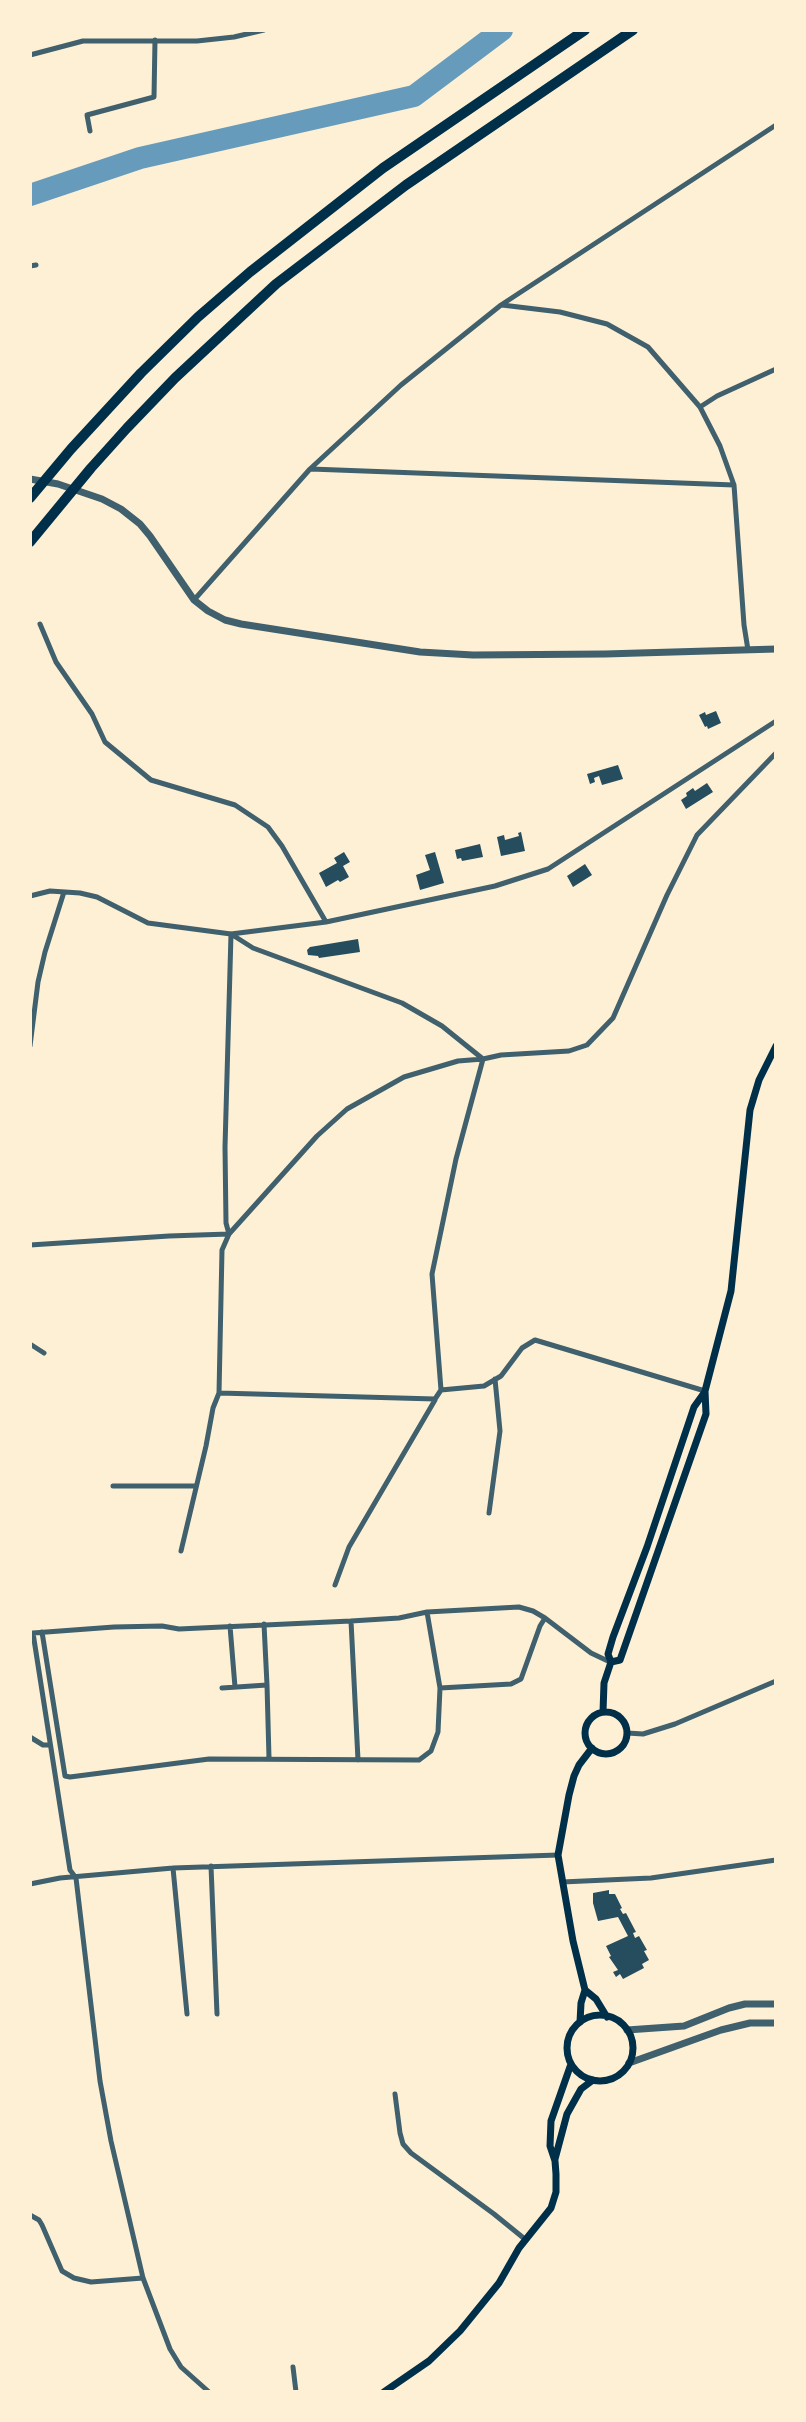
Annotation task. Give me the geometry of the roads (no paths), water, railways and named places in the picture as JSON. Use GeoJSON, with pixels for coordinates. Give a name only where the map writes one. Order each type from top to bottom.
{"type":"FeatureCollection","features":[{"type":"Feature","properties":{"kind":"highway"},"geometry":{"type":"LineString","coordinates":[[30,498],[141,373],[198,317],[310,223],[383,168],[585,30]]}},
{"type":"Feature","properties":{"kind":"highway"},"geometry":{"type":"LineString","coordinates":[[30,542],[91,468],[175,378],[276,284],[406,185],[633,30]]}},
{"type":"Feature","properties":{"kind":"main road"},"geometry":{"type":"LineString","coordinates":[[611,1662],[620,1660],[628,1642],[706,1414],[705,1391],[731,1291],[750,1110],[759,1080],[776,1046]]}},
{"type":"Feature","properties":{"kind":"main road"},"geometry":{"type":"LineString","coordinates":[[603,1712],[604,1683],[611,1662],[608,1654],[613,1637],[694,1407],[705,1391]]}},
{"type":"Feature","properties":{"kind":"main road"},"geometry":{"type":"LineString","coordinates":[[609,1712],[620,1717],[627,1733],[624,1745],[614,1752],[602,1753],[592,1748],[586,1730],[591,1718],[609,1712]]}},
{"type":"Feature","properties":{"kind":"main road"},"geometry":{"type":"LineString","coordinates":[[580,2022],[585,1990],[558,1855],[574,1776],[592,1748]]}},
{"type":"Feature","properties":{"kind":"main road"},"geometry":{"type":"LineString","coordinates":[[585,1990],[596,1999],[607,2017]]}},
{"type":"Feature","properties":{"kind":"main road"},"geometry":{"type":"LineString","coordinates":[[555,2161],[550,2146],[551,2121],[571,2064],[567,2046],[573,2029],[588,2018],[607,2017],[615,2019],[627,2030],[632,2047],[629,2063],[614,2078],[593,2080],[584,2077],[571,2064]]}},
{"type":"Feature","properties":{"kind":"main road"},"geometry":{"type":"LineString","coordinates":[[384,2392],[429,2361],[460,2331],[499,2283],[551,2208],[556,2192],[555,2161],[567,2114],[581,2089],[593,2080]]}},
{"type":"Feature","properties":{"kind":"street"},"geometry":{"type":"LineString","coordinates":[[30,55],[83,41],[197,41],[264,30]]}},
{"type":"Feature","properties":{"kind":"street"},"geometry":{"type":"LineString","coordinates":[[90,131],[87,115],[154,97],[155,40]]}},
{"type":"Feature","properties":{"kind":"street"},"geometry":{"type":"LineString","coordinates":[[194,600],[310,469],[401,385],[501,305],[776,125]]}},
{"type":"Feature","properties":{"kind":"street"},"geometry":{"type":"LineString","coordinates":[[501,305],[560,312],[607,324],[648,347],[700,407],[720,446],[734,485],[748,650]]}},
{"type":"Feature","properties":{"kind":"street"},"geometry":{"type":"LineString","coordinates":[[700,407],[776,369]]}},
{"type":"Feature","properties":{"kind":"street"},"geometry":{"type":"LineString","coordinates":[[310,469],[734,485]]}},
{"type":"Feature","properties":{"kind":"street"},"geometry":{"type":"LineString","coordinates":[[30,479],[58,484],[121,509],[150,536],[194,600],[225,620],[241,624],[420,652],[473,655],[776,649]]}},
{"type":"Feature","properties":{"kind":"street"},"geometry":{"type":"LineString","coordinates":[[40,624],[56,662],[92,714],[105,742],[151,780],[235,805],[268,827],[326,922]]}},
{"type":"Feature","properties":{"kind":"street"},"geometry":{"type":"LineString","coordinates":[[30,896],[50,891],[97,897],[148,923],[231,934],[326,922],[495,886],[548,869],[776,721]]}},
{"type":"Feature","properties":{"kind":"street"},"geometry":{"type":"LineString","coordinates":[[181,1551],[219,1393],[222,1250],[229,1234],[317,1136],[347,1109],[404,1077],[458,1061],[569,1051],[587,1045],[613,1018],[697,835],[776,753]]}},
{"type":"Feature","properties":{"kind":"street"},"geometry":{"type":"LineString","coordinates":[[30,1046],[41,967],[64,892]]}},
{"type":"Feature","properties":{"kind":"street"},"geometry":{"type":"LineString","coordinates":[[231,934],[253,948],[402,1003],[442,1026],[483,1059]]}},
{"type":"Feature","properties":{"kind":"street"},"geometry":{"type":"LineString","coordinates":[[229,1234],[226,1223],[225,1147],[231,934]]}},
{"type":"Feature","properties":{"kind":"street"},"geometry":{"type":"LineString","coordinates":[[335,1585],[349,1547],[441,1390],[432,1274],[456,1159],[483,1059]]}},
{"type":"Feature","properties":{"kind":"street"},"geometry":{"type":"LineString","coordinates":[[30,1245],[229,1234]]}},
{"type":"Feature","properties":{"kind":"street"},"geometry":{"type":"LineString","coordinates":[[441,1390],[484,1386],[501,1376],[522,1348],[535,1340],[705,1391]]}},
{"type":"Feature","properties":{"kind":"street"},"geometry":{"type":"LineString","coordinates":[[30,1344],[44,1353]]}},
{"type":"Feature","properties":{"kind":"street"},"geometry":{"type":"LineString","coordinates":[[489,1513],[500,1431],[495,1379]]}},
{"type":"Feature","properties":{"kind":"street"},"geometry":{"type":"LineString","coordinates":[[219,1393],[435,1399]]}},
{"type":"Feature","properties":{"kind":"street"},"geometry":{"type":"LineString","coordinates":[[113,1486],[195,1486]]}},
{"type":"Feature","properties":{"kind":"street"},"geometry":{"type":"LineString","coordinates":[[209,2392],[181,2367],[170,2349],[143,2278],[102,2101],[76,1878],[70,1870],[33,1633],[114,1627],[162,1626],[179,1629],[351,1621],[399,1618],[427,1612],[519,1607],[545,1618],[591,1653],[611,1662]]}},
{"type":"Feature","properties":{"kind":"street"},"geometry":{"type":"LineString","coordinates":[[42,1632],[65,1776],[209,1759],[419,1760],[431,1751],[438,1732],[440,1688],[427,1612]]}},
{"type":"Feature","properties":{"kind":"street"},"geometry":{"type":"LineString","coordinates":[[440,1688],[511,1684],[521,1679],[545,1618]]}},
{"type":"Feature","properties":{"kind":"street"},"geometry":{"type":"LineString","coordinates":[[351,1621],[358,1760]]}},
{"type":"Feature","properties":{"kind":"street"},"geometry":{"type":"LineString","coordinates":[[264,1624],[269,1758]]}},
{"type":"Feature","properties":{"kind":"street"},"geometry":{"type":"LineString","coordinates":[[230,1626],[235,1687]]}},
{"type":"Feature","properties":{"kind":"street"},"geometry":{"type":"LineString","coordinates":[[627,1733],[643,1734],[675,1724],[776,1681]]}},
{"type":"Feature","properties":{"kind":"street"},"geometry":{"type":"LineString","coordinates":[[222,1688],[267,1685]]}},
{"type":"Feature","properties":{"kind":"street"},"geometry":{"type":"LineString","coordinates":[[30,1737],[49,1745]]}},
{"type":"Feature","properties":{"kind":"street"},"geometry":{"type":"LineString","coordinates":[[30,1884],[173,1868],[558,1855]]}},
{"type":"Feature","properties":{"kind":"street"},"geometry":{"type":"LineString","coordinates":[[561,1882],[651,1878],[776,1860]]}},
{"type":"Feature","properties":{"kind":"street"},"geometry":{"type":"LineString","coordinates":[[211,1866],[217,2014]]}},
{"type":"Feature","properties":{"kind":"street"},"geometry":{"type":"LineString","coordinates":[[173,1868],[187,2014]]}},
{"type":"Feature","properties":{"kind":"street"},"geometry":{"type":"LineString","coordinates":[[627,2030],[684,2026],[745,2004],[776,2004]]}},
{"type":"Feature","properties":{"kind":"street"},"geometry":{"type":"LineString","coordinates":[[629,2063],[721,2030],[750,2023],[776,2023]]}},
{"type":"Feature","properties":{"kind":"street"},"geometry":{"type":"LineString","coordinates":[[395,2094],[400,2133],[403,2144],[411,2153],[526,2240]]}},
{"type":"Feature","properties":{"kind":"street"},"geometry":{"type":"LineString","coordinates":[[30,2215],[42,2225],[62,2271],[74,2278],[91,2282],[143,2278]]}},
{"type":"Feature","properties":{"kind":"street"},"geometry":{"type":"LineString","coordinates":[[293,2367],[296,2392]]}},
{"type":"Feature","properties":{"kind":"waterway"},"geometry":{"type":"LineString","coordinates":[[30,195],[140,158],[414,96],[502,30]]}}]}
